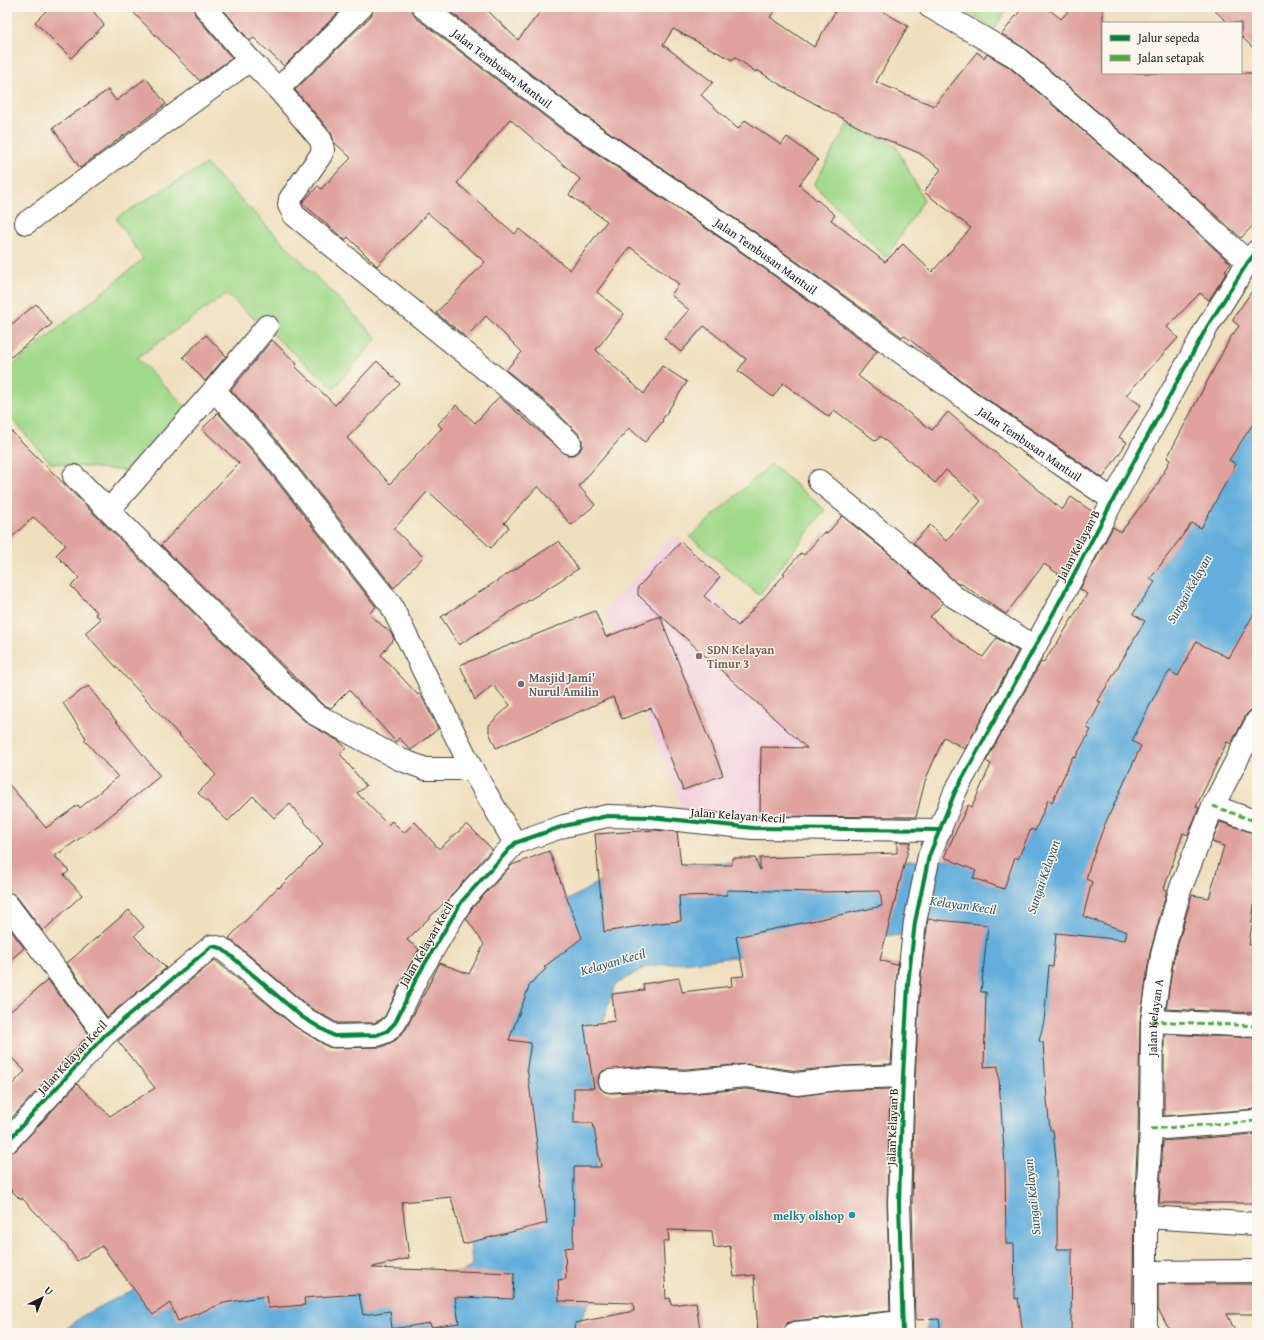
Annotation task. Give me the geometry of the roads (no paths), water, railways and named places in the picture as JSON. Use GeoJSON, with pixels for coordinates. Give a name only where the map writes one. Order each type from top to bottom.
{"type":"FeatureCollection","features":[{"type":"Feature","properties":{"kind":"street"},"geometry":{"type":"LineString","coordinates":[[205,7],[250,60],[278,89],[323,145],[321,154],[290,199],[289,205],[294,215],[537,411],[570,443]]}},
{"type":"Feature","properties":{"kind":"street"},"geometry":{"type":"LineString","coordinates":[[278,89],[362,7]]}},
{"type":"Feature","properties":{"kind":"street","name":"Jalan Tembusan Mantuil"},"geometry":{"type":"LineString","coordinates":[[423,7],[573,122],[758,249],[974,405],[1113,500]]}},
{"type":"Feature","properties":{"kind":"street"},"geometry":{"type":"LineString","coordinates":[[930,7],[1016,57],[1139,163],[1252,256]]}},
{"type":"Feature","properties":{"kind":"street"},"geometry":{"type":"LineString","coordinates":[[26,223],[250,60]]}},
{"type":"Feature","properties":{"kind":"street","name":"Jalan Kelayan B"},"geometry":{"type":"LineString","coordinates":[[903,1327],[899,1202],[903,1076],[908,984],[915,922],[929,856],[956,792],[1113,500],[1207,327],[1252,256]]}},
{"type":"Feature","properties":{"kind":"street"},"geometry":{"type":"LineString","coordinates":[[109,510],[268,326]]}},
{"type":"Feature","properties":{"kind":"street"},"geometry":{"type":"LineString","coordinates":[[214,390],[266,447],[391,605],[472,769],[515,843]]}},
{"type":"Feature","properties":{"kind":"street"},"geometry":{"type":"LineString","coordinates":[[74,476],[315,714],[399,759],[426,768],[472,769]]}},
{"type":"Feature","properties":{"kind":"street"},"geometry":{"type":"LineString","coordinates":[[819,480],[896,544],[953,596],[1035,647]]}},
{"type":"Feature","properties":{"kind":"street","name":"Jalan Kelayan A"},"geometry":{"type":"LineString","coordinates":[[1146,1333],[1146,1217],[1151,1129],[1152,1021],[1162,955],[1180,890],[1213,806],[1257,721]]}},
{"type":"Feature","properties":{"kind":"street"},"geometry":{"type":"LineString","coordinates":[[1213,806],[1257,822]]}},
{"type":"Feature","properties":{"kind":"street","name":"Jalan Kelayan Kecil"},"geometry":{"type":"LineString","coordinates":[[7,1142],[105,1035],[212,946],[221,948],[302,1017],[334,1036],[377,1036],[387,1031],[395,1023],[416,977],[462,902],[515,843],[564,826],[607,816],[650,817],[753,828],[940,830]]}},
{"type":"Feature","properties":{"kind":"street"},"geometry":{"type":"LineString","coordinates":[[7,904],[105,1035]]}},
{"type":"Feature","properties":{"kind":"street"},"geometry":{"type":"LineString","coordinates":[[1152,1021],[1257,1026]]}},
{"type":"Feature","properties":{"kind":"street"},"geometry":{"type":"LineString","coordinates":[[610,1081],[633,1079],[686,1082],[746,1076],[798,1084],[845,1078],[903,1076]]}},
{"type":"Feature","properties":{"kind":"street"},"geometry":{"type":"LineString","coordinates":[[1151,1129],[1257,1121]]}},
{"type":"Feature","properties":{"kind":"street"},"geometry":{"type":"LineString","coordinates":[[1146,1217],[1257,1224]]}},
{"type":"Feature","properties":{"kind":"street"},"geometry":{"type":"LineString","coordinates":[[1146,1272],[1257,1271]]}},
{"type":"Feature","properties":{"kind":"street"},"geometry":{"type":"LineString","coordinates":[[795,1333],[903,1327]]}},
{"type":"Feature","properties":{"kind":"water"},"geometry":{"type":"Polygon","coordinates":[[[1257,322],[1257,692],[1212,769],[1142,922],[1127,1333],[927,1333],[939,942],[934,937],[880,935],[853,942],[711,960],[647,966],[615,985],[604,1018],[597,1107],[599,1246],[593,1295],[579,1323],[562,1333],[61,1333],[84,1315],[185,1263],[440,1285],[472,1266],[470,1235],[471,1066],[561,904],[615,873],[688,864],[964,859],[1257,322]]]}},
{"type":"Feature","properties":{"kind":"place","name":"SDN Kelayan Timur 3"},"geometry":{"type":"Point","coordinates":[699,656]}},
{"type":"Feature","properties":{"kind":"place","name":"Masjid Jami' Nurul Amilin"},"geometry":{"type":"Point","coordinates":[521,684]}},
{"type":"Feature","properties":{"kind":"place","name":"melky olshop"},"geometry":{"type":"Point","coordinates":[852,1215]}},
{"type":"Feature","properties":{"kind":"water label","name":"Sungai Kelayan"},"geometry":{"type":"Point","coordinates":[1189,589]}},
{"type":"Feature","properties":{"kind":"water label","name":"Sungai Kelayan"},"geometry":{"type":"Point","coordinates":[1043,877]}},
{"type":"Feature","properties":{"kind":"water label","name":"Kelayan Kecil"},"geometry":{"type":"Point","coordinates":[963,905]}},
{"type":"Feature","properties":{"kind":"water label","name":"Kelayan Kecil"},"geometry":{"type":"Point","coordinates":[613,962]}},
{"type":"Feature","properties":{"kind":"water label","name":"Sungai Kelayan"},"geometry":{"type":"Point","coordinates":[1032,1197]}}]}
